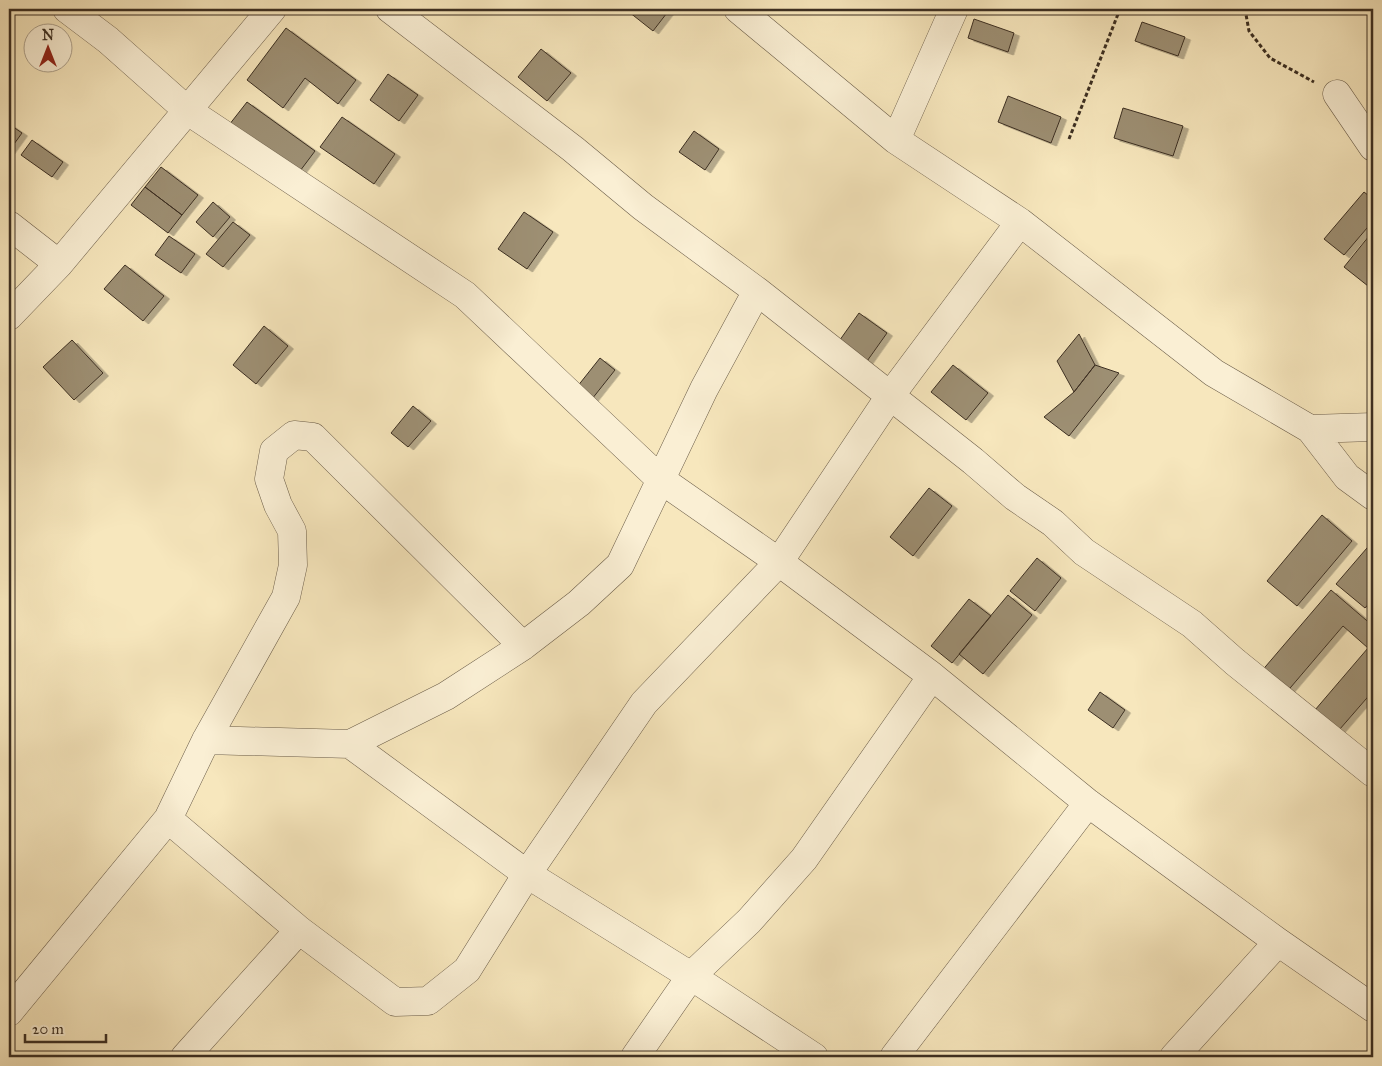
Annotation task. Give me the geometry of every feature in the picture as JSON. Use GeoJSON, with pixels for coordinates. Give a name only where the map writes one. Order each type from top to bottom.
{"type":"FeatureCollection","features":[{"type":"Feature","properties":{"kind":"street"},"geometry":{"type":"LineString","coordinates":[[67,9],[108,40],[188,111],[465,295],[660,479],[779,562],[932,676],[1088,803],[1278,942],[1373,1008]]}},
{"type":"Feature","properties":{"kind":"street"},"geometry":{"type":"LineString","coordinates":[[9,316],[59,264],[272,9]]}},
{"type":"Feature","properties":{"kind":"street"},"geometry":{"type":"LineString","coordinates":[[390,9],[573,149],[643,207],[757,291],[1015,497],[1053,524],[1084,552],[1192,624],[1235,662],[1373,773]]}},
{"type":"Feature","properties":{"kind":"street"},"geometry":{"type":"LineString","coordinates":[[738,9],[896,140],[1020,222],[1214,373],[1310,429],[1347,478],[1373,496]]}},
{"type":"Feature","properties":{"kind":"street"},"geometry":{"type":"LineString","coordinates":[[896,140],[954,9]]}},
{"type":"Feature","properties":{"kind":"street"},"geometry":{"type":"LineString","coordinates":[[1337,94],[1373,147]]}},
{"type":"Feature","properties":{"kind":"street"},"geometry":{"type":"LineString","coordinates":[[168,819],[299,930],[395,1002],[428,1002],[467,970],[527,874],[644,703],[779,562],[890,396],[1020,222]]}},
{"type":"Feature","properties":{"kind":"street"},"geometry":{"type":"LineString","coordinates":[[9,225],[59,264]]}},
{"type":"Feature","properties":{"kind":"street"},"geometry":{"type":"LineString","coordinates":[[206,740],[350,744],[446,696],[523,646],[579,602],[620,565],[704,390],[757,291]]}},
{"type":"Feature","properties":{"kind":"street"},"geometry":{"type":"LineString","coordinates":[[1310,429],[1373,426]]}},
{"type":"Feature","properties":{"kind":"street"},"geometry":{"type":"LineString","coordinates":[[9,1012],[168,819],[206,740],[286,597],[294,565],[292,531],[278,505],[269,479],[274,451],[294,435],[313,437],[523,646]]}},
{"type":"Feature","properties":{"kind":"street"},"geometry":{"type":"LineString","coordinates":[[634,1057],[691,976],[749,922],[804,859],[932,676]]}},
{"type":"Feature","properties":{"kind":"street"},"geometry":{"type":"LineString","coordinates":[[350,744],[527,874],[691,976],[814,1057]]}},
{"type":"Feature","properties":{"kind":"street"},"geometry":{"type":"LineString","coordinates":[[894,1057],[1088,803]]}},
{"type":"Feature","properties":{"kind":"street"},"geometry":{"type":"LineString","coordinates":[[185,1057],[299,930]]}},
{"type":"Feature","properties":{"kind":"street"},"geometry":{"type":"LineString","coordinates":[[1174,1057],[1278,942]]}},
{"type":"Feature","properties":{"kind":"path"},"geometry":{"type":"LineString","coordinates":[[1069,139],[1120,9]]}},
{"type":"Feature","properties":{"kind":"path"},"geometry":{"type":"LineString","coordinates":[[1246,9],[1249,31],[1270,58],[1337,94]]}},
{"type":"Feature","properties":{"kind":"building"},"geometry":{"type":"Polygon","coordinates":[[[632,9],[670,9],[653,31],[629,12],[632,9]]]}},
{"type":"Feature","properties":{"kind":"building"},"geometry":{"type":"Polygon","coordinates":[[[974,19],[1014,33],[1008,52],[968,38],[974,19]]]}},
{"type":"Feature","properties":{"kind":"building"},"geometry":{"type":"Polygon","coordinates":[[[1142,22],[1185,37],[1178,56],[1135,41],[1142,22]]]}},
{"type":"Feature","properties":{"kind":"building"},"geometry":{"type":"Polygon","coordinates":[[[286,28],[356,80],[338,104],[305,78],[283,108],[247,80],[286,28]]]}},
{"type":"Feature","properties":{"kind":"building"},"geometry":{"type":"Polygon","coordinates":[[[541,49],[571,73],[547,101],[518,77],[541,49]]]}},
{"type":"Feature","properties":{"kind":"building"},"geometry":{"type":"Polygon","coordinates":[[[388,74],[418,95],[399,121],[370,100],[388,74]]]}},
{"type":"Feature","properties":{"kind":"building"},"geometry":{"type":"Polygon","coordinates":[[[1008,96],[1061,117],[1051,143],[998,122],[1008,96]]]}},
{"type":"Feature","properties":{"kind":"building"},"geometry":{"type":"Polygon","coordinates":[[[247,102],[315,151],[297,175],[229,125],[247,102]]]}},
{"type":"Feature","properties":{"kind":"building"},"geometry":{"type":"Polygon","coordinates":[[[1123,108],[1183,126],[1173,156],[1114,138],[1123,108]]]}},
{"type":"Feature","properties":{"kind":"building"},"geometry":{"type":"Polygon","coordinates":[[[342,117],[395,154],[374,184],[320,147],[342,117]]]}},
{"type":"Feature","properties":{"kind":"building"},"geometry":{"type":"Polygon","coordinates":[[[9,124],[22,133],[9,151],[9,124]]]}},
{"type":"Feature","properties":{"kind":"building"},"geometry":{"type":"Polygon","coordinates":[[[694,131],[719,149],[705,170],[679,152],[694,131]]]}},
{"type":"Feature","properties":{"kind":"building"},"geometry":{"type":"Polygon","coordinates":[[[32,140],[63,162],[52,177],[21,155],[32,140]]]}},
{"type":"Feature","properties":{"kind":"building"},"geometry":{"type":"Polygon","coordinates":[[[161,167],[198,195],[182,215],[145,187],[161,167]]]}},
{"type":"Feature","properties":{"kind":"building"},"geometry":{"type":"Polygon","coordinates":[[[145,187],[182,215],[168,233],[131,205],[145,187]]]}},
{"type":"Feature","properties":{"kind":"building"},"geometry":{"type":"Polygon","coordinates":[[[1364,192],[1373,199],[1373,221],[1344,255],[1324,239],[1364,192]]]}},
{"type":"Feature","properties":{"kind":"building"},"geometry":{"type":"Polygon","coordinates":[[[213,202],[230,217],[213,237],[196,222],[213,202]]]}},
{"type":"Feature","properties":{"kind":"building"},"geometry":{"type":"Polygon","coordinates":[[[524,212],[553,232],[527,269],[498,249],[524,212]]]}},
{"type":"Feature","properties":{"kind":"building"},"geometry":{"type":"Polygon","coordinates":[[[233,222],[250,235],[223,267],[206,254],[233,222]]]}},
{"type":"Feature","properties":{"kind":"building"},"geometry":{"type":"Polygon","coordinates":[[[169,236],[195,254],[181,273],[155,255],[169,236]]]}},
{"type":"Feature","properties":{"kind":"building"},"geometry":{"type":"Polygon","coordinates":[[[1369,236],[1373,239],[1373,280],[1368,286],[1344,267],[1369,236]]]}},
{"type":"Feature","properties":{"kind":"building"},"geometry":{"type":"Polygon","coordinates":[[[125,265],[164,296],[143,321],[104,289],[125,265]]]}},
{"type":"Feature","properties":{"kind":"building"},"geometry":{"type":"Polygon","coordinates":[[[859,313],[887,333],[865,364],[837,344],[859,313]]]}},
{"type":"Feature","properties":{"kind":"building"},"geometry":{"type":"Polygon","coordinates":[[[264,326],[288,346],[256,384],[233,365],[264,326]]]}},
{"type":"Feature","properties":{"kind":"building"},"geometry":{"type":"Polygon","coordinates":[[[1079,334],[1095,365],[1074,392],[1057,361],[1079,334]]]}},
{"type":"Feature","properties":{"kind":"building"},"geometry":{"type":"Polygon","coordinates":[[[72,340],[103,373],[74,400],[43,367],[72,340]]]}},
{"type":"Feature","properties":{"kind":"building"},"geometry":{"type":"Polygon","coordinates":[[[600,358],[615,370],[592,399],[577,387],[600,358]]]}},
{"type":"Feature","properties":{"kind":"building"},"geometry":{"type":"Polygon","coordinates":[[[953,365],[988,393],[966,420],[931,392],[953,365]]]}},
{"type":"Feature","properties":{"kind":"building"},"geometry":{"type":"Polygon","coordinates":[[[1095,365],[1119,373],[1069,436],[1044,417],[1074,392],[1095,365]]]}},
{"type":"Feature","properties":{"kind":"building"},"geometry":{"type":"Polygon","coordinates":[[[413,406],[431,421],[408,447],[391,433],[413,406]]]}},
{"type":"Feature","properties":{"kind":"building"},"geometry":{"type":"Polygon","coordinates":[[[929,488],[952,506],[913,556],[890,537],[929,488]]]}},
{"type":"Feature","properties":{"kind":"building"},"geometry":{"type":"Polygon","coordinates":[[[1322,515],[1352,541],[1297,606],[1267,581],[1322,515]]]}},
{"type":"Feature","properties":{"kind":"building"},"geometry":{"type":"Polygon","coordinates":[[[1373,541],[1373,599],[1365,608],[1336,584],[1373,541]]]}},
{"type":"Feature","properties":{"kind":"building"},"geometry":{"type":"Polygon","coordinates":[[[1037,558],[1061,578],[1035,611],[1010,591],[1037,558]]]}},
{"type":"Feature","properties":{"kind":"building"},"geometry":{"type":"Polygon","coordinates":[[[1331,590],[1373,626],[1373,691],[1333,737],[1309,717],[1368,648],[1343,626],[1285,694],[1260,673],[1331,590]]]}},
{"type":"Feature","properties":{"kind":"building"},"geometry":{"type":"Polygon","coordinates":[[[1008,595],[1032,615],[983,674],[959,654],[1008,595]]]}},
{"type":"Feature","properties":{"kind":"building"},"geometry":{"type":"Polygon","coordinates":[[[969,599],[991,616],[952,663],[931,646],[969,599]]]}},
{"type":"Feature","properties":{"kind":"building"},"geometry":{"type":"Polygon","coordinates":[[[1100,692],[1125,710],[1113,728],[1088,710],[1100,692]]]}}]}
